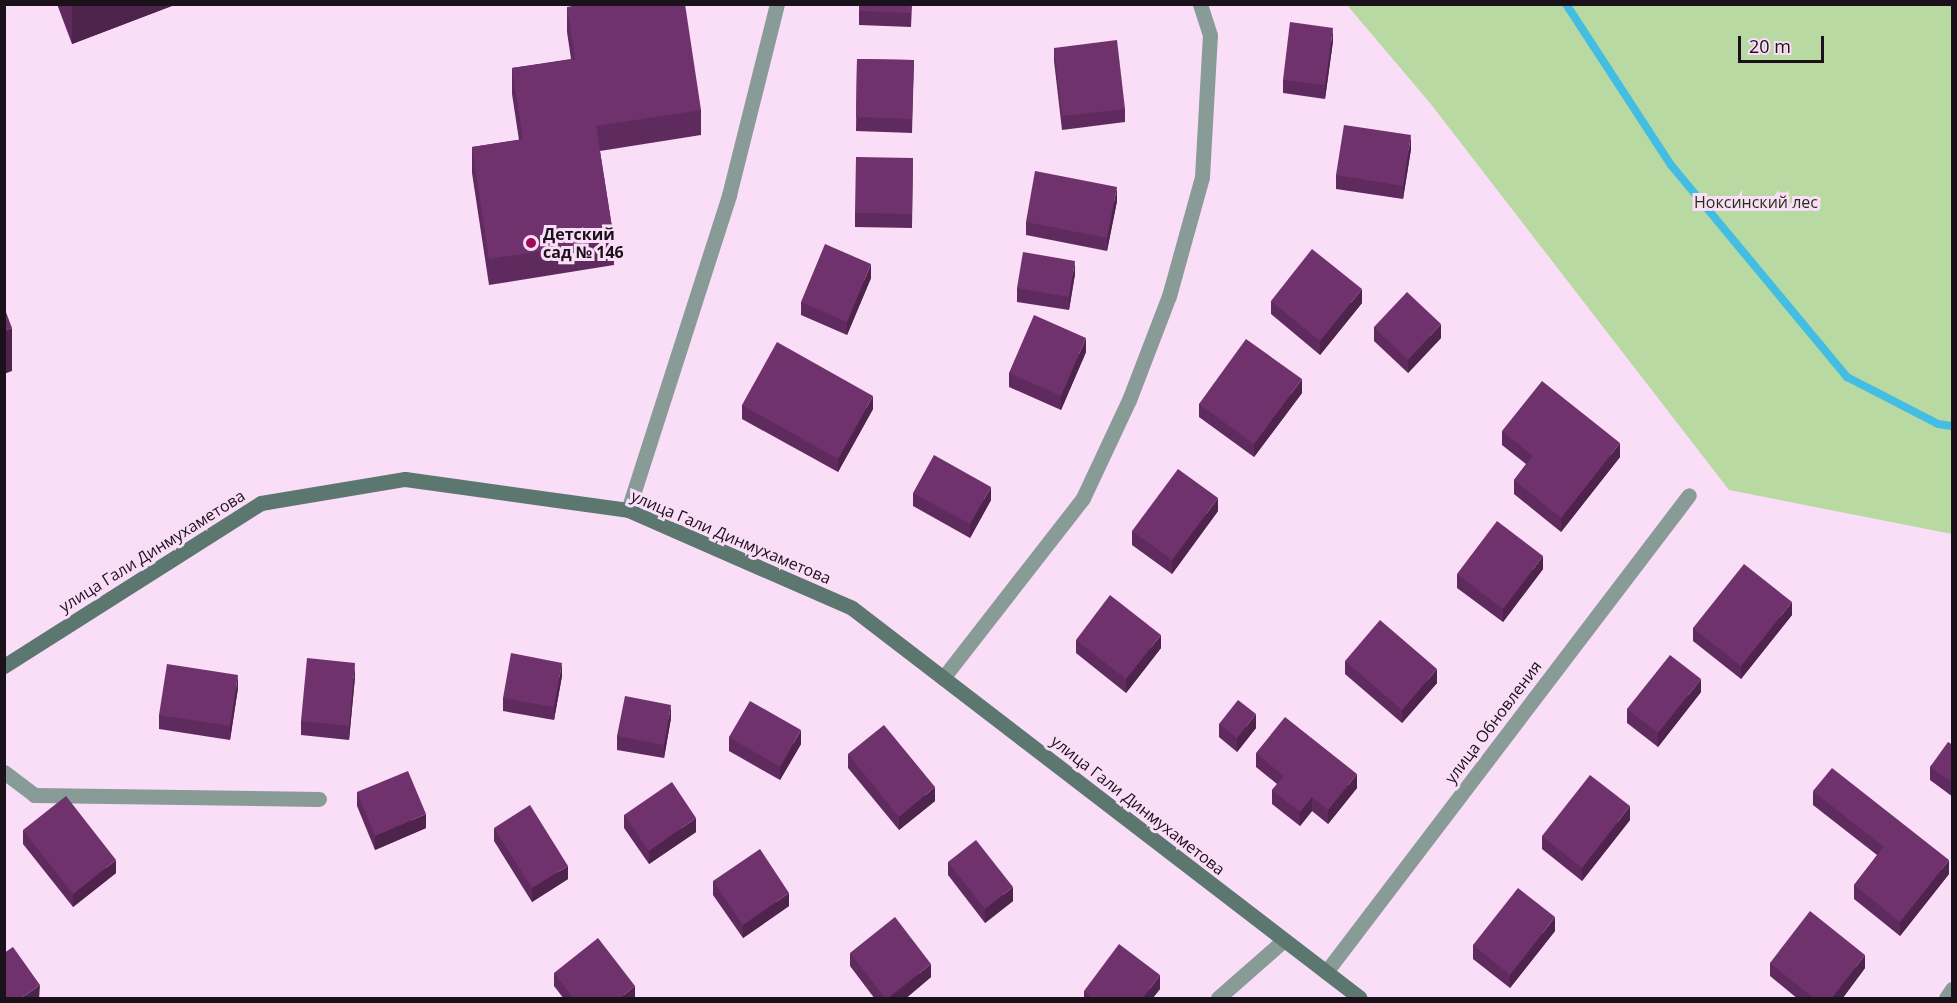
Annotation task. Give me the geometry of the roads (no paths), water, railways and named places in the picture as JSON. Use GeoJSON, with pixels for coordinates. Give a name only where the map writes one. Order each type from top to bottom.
{"type":"FeatureCollection","features":[{"type":"Feature","properties":{"kind":"street"},"geometry":{"type":"LineString","coordinates":[[628,510],[729,195],[777,4]]}},
{"type":"Feature","properties":{"kind":"street"},"geometry":{"type":"LineString","coordinates":[[943,678],[1083,498],[1129,400],[1169,296],[1202,177],[1210,35],[1200,4]]}},
{"type":"Feature","properties":{"kind":"street","name":"улица Гали Динмухаметова"},"geometry":{"type":"LineString","coordinates":[[4,666],[261,503],[405,479],[628,510],[852,608],[1360,999]]}},
{"type":"Feature","properties":{"kind":"street","name":"улица Обновления"},"geometry":{"type":"LineString","coordinates":[[1326,972],[1689,495]]}},
{"type":"Feature","properties":{"kind":"street"},"geometry":{"type":"LineString","coordinates":[[4,772],[34,795],[320,799]]}},
{"type":"Feature","properties":{"kind":"street"},"geometry":{"type":"LineString","coordinates":[[1218,999],[1284,940]]}},
{"type":"Feature","properties":{"kind":"street"},"geometry":{"type":"LineString","coordinates":[[1946,999],[1953,989]]}},
{"type":"Feature","properties":{"kind":"waterway"},"geometry":{"type":"LineString","coordinates":[[1566,4],[1671,165],[1847,377],[1938,424],[1952,426]]}},
{"type":"Feature","properties":{"kind":"place","name":"Детский сад № 146"},"geometry":{"type":"Point","coordinates":[531,243]}},
{"type":"Feature","properties":{"kind":"park label","name":"Ноксинский лес"},"geometry":{"type":"Point","coordinates":[1756,202]}}]}
